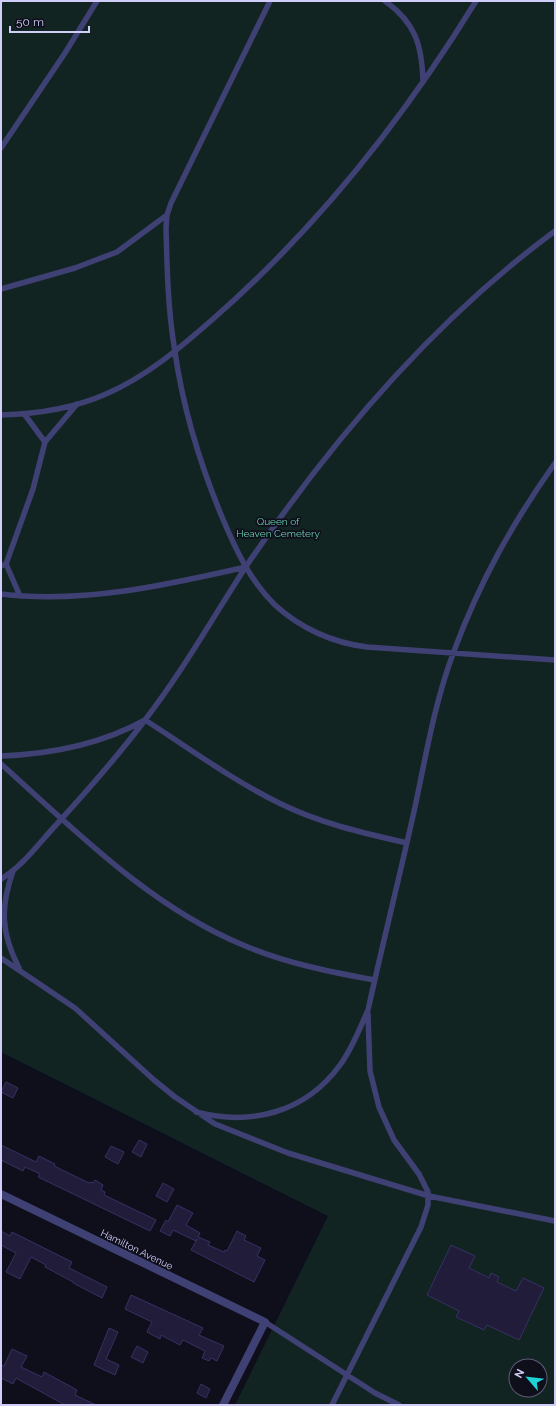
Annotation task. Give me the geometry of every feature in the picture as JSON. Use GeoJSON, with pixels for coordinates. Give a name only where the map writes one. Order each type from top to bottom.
{"type":"FeatureCollection","features":[{"type":"Feature","properties":{"kind":"street","name":"Hamilton Avenue"},"geometry":{"type":"LineString","coordinates":[[1,1194],[265,1322]]}},
{"type":"Feature","properties":{"kind":"street"},"geometry":{"type":"LineString","coordinates":[[223,1405],[265,1322]]}},
{"type":"Feature","properties":{"kind":"lane"},"geometry":{"type":"LineString","coordinates":[[1,148],[65,54],[97,1]]}},
{"type":"Feature","properties":{"kind":"lane"},"geometry":{"type":"LineString","coordinates":[[270,1],[167,215],[168,287],[174,351],[186,410],[218,506],[246,567],[264,594],[300,623],[326,637],[360,646],[555,660]]}},
{"type":"Feature","properties":{"kind":"lane"},"geometry":{"type":"LineString","coordinates":[[385,1],[405,18],[417,38],[421,51],[423,82]]}},
{"type":"Feature","properties":{"kind":"lane"},"geometry":{"type":"LineString","coordinates":[[1,415],[48,412],[107,394],[150,370],[228,306],[296,238],[352,175],[393,124],[423,82],[476,1]]}},
{"type":"Feature","properties":{"kind":"lane"},"geometry":{"type":"LineString","coordinates":[[1,289],[75,268],[116,252],[167,215]]}},
{"type":"Feature","properties":{"kind":"lane"},"geometry":{"type":"LineString","coordinates":[[1,879],[12,871],[62,818],[145,720],[193,651],[246,567],[320,465],[385,387],[465,306],[512,264],[555,231]]}},
{"type":"Feature","properties":{"kind":"lane"},"geometry":{"type":"LineString","coordinates":[[20,596],[3,565],[33,489],[45,442],[77,404]]}},
{"type":"Feature","properties":{"kind":"lane"},"geometry":{"type":"LineString","coordinates":[[25,414],[45,442]]}},
{"type":"Feature","properties":{"kind":"lane"},"geometry":{"type":"LineString","coordinates":[[332,1405],[421,1226],[426,1215],[429,1196],[426,1186],[394,1140],[379,1107],[370,1071],[367,1031],[368,1010],[437,706],[453,653],[468,616],[498,552],[530,499],[555,463]]}},
{"type":"Feature","properties":{"kind":"lane"},"geometry":{"type":"LineString","coordinates":[[1,594],[20,596],[76,595],[151,587],[246,567]]}},
{"type":"Feature","properties":{"kind":"lane"},"geometry":{"type":"LineString","coordinates":[[1,756],[35,754],[82,746],[126,731],[145,720]]}},
{"type":"Feature","properties":{"kind":"lane"},"geometry":{"type":"LineString","coordinates":[[145,720],[260,794],[281,804],[328,823],[406,843]]}},
{"type":"Feature","properties":{"kind":"lane"},"geometry":{"type":"LineString","coordinates":[[1,764],[139,885],[159,900],[204,927],[243,946],[287,960],[375,980]]}},
{"type":"Feature","properties":{"kind":"lane"},"geometry":{"type":"LineString","coordinates":[[12,871],[5,899],[4,924],[12,955],[19,968]]}},
{"type":"Feature","properties":{"kind":"lane"},"geometry":{"type":"LineString","coordinates":[[1,958],[19,968],[75,1008],[154,1080],[196,1112],[238,1134],[288,1153],[429,1196],[555,1221]]}},
{"type":"Feature","properties":{"kind":"lane"},"geometry":{"type":"LineString","coordinates":[[196,1112],[218,1117],[237,1118],[267,1114],[299,1102],[314,1092],[341,1064],[368,1010]]}},
{"type":"Feature","properties":{"kind":"lane"},"geometry":{"type":"LineString","coordinates":[[265,1322],[375,1393],[399,1405]]}},
{"type":"Feature","properties":{"kind":"green space","name":"Queen of Heaven Cemetery"},"geometry":{"type":"Polygon","coordinates":[[[1,1],[555,1],[555,1405],[235,1405],[328,1216],[1,1052],[1,1]]]}},
{"type":"Feature","properties":{"kind":"building"},"geometry":{"type":"Polygon","coordinates":[[[6,1082],[18,1088],[13,1098],[1,1092],[6,1082]]]}},
{"type":"Feature","properties":{"kind":"building"},"geometry":{"type":"Polygon","coordinates":[[[139,1140],[147,1144],[141,1157],[132,1152],[139,1140]]]}},
{"type":"Feature","properties":{"kind":"building"},"geometry":{"type":"Polygon","coordinates":[[[1,1145],[36,1162],[39,1156],[55,1164],[54,1166],[89,1183],[93,1183],[95,1180],[103,1185],[101,1190],[105,1192],[104,1195],[156,1220],[150,1231],[38,1177],[40,1174],[25,1167],[23,1171],[1,1160],[1,1145]]]}},
{"type":"Feature","properties":{"kind":"building"},"geometry":{"type":"Polygon","coordinates":[[[111,1146],[124,1152],[118,1164],[105,1157],[111,1146]]]}},
{"type":"Feature","properties":{"kind":"building"},"geometry":{"type":"Polygon","coordinates":[[[163,1183],[174,1189],[167,1202],[156,1196],[163,1183]]]}},
{"type":"Feature","properties":{"kind":"building"},"geometry":{"type":"Polygon","coordinates":[[[177,1205],[193,1213],[186,1225],[200,1233],[198,1237],[210,1242],[208,1245],[224,1252],[225,1250],[227,1251],[237,1231],[246,1236],[244,1240],[261,1248],[257,1256],[265,1260],[254,1282],[191,1250],[196,1241],[173,1230],[170,1236],[160,1231],[166,1220],[168,1222],[177,1205]]]}},
{"type":"Feature","properties":{"kind":"building"},"geometry":{"type":"Polygon","coordinates":[[[1,1231],[10,1236],[12,1232],[72,1262],[69,1268],[107,1287],[102,1298],[45,1267],[46,1265],[31,1257],[20,1279],[6,1272],[16,1253],[1,1245],[1,1231]]]}},
{"type":"Feature","properties":{"kind":"building"},"geometry":{"type":"Polygon","coordinates":[[[451,1245],[475,1256],[469,1268],[489,1278],[491,1273],[499,1277],[497,1282],[516,1291],[523,1278],[544,1288],[519,1340],[487,1325],[484,1330],[456,1317],[459,1311],[427,1295],[451,1245]]]}},
{"type":"Feature","properties":{"kind":"building"},"geometry":{"type":"Polygon","coordinates":[[[131,1295],[203,1328],[199,1335],[224,1346],[217,1361],[211,1358],[209,1361],[202,1358],[205,1351],[183,1340],[180,1345],[161,1335],[160,1339],[147,1332],[152,1322],[125,1309],[131,1295]]]}},
{"type":"Feature","properties":{"kind":"building"},"geometry":{"type":"Polygon","coordinates":[[[109,1328],[118,1332],[106,1359],[119,1365],[115,1375],[94,1365],[109,1328]]]}},
{"type":"Feature","properties":{"kind":"building"},"geometry":{"type":"Polygon","coordinates":[[[137,1346],[148,1352],[143,1363],[131,1357],[137,1346]]]}},
{"type":"Feature","properties":{"kind":"building"},"geometry":{"type":"Polygon","coordinates":[[[12,1349],[27,1356],[21,1367],[42,1377],[44,1372],[77,1390],[75,1395],[96,1405],[65,1405],[16,1378],[13,1384],[1,1378],[1,1365],[4,1366],[12,1349]]]}},
{"type":"Feature","properties":{"kind":"building"},"geometry":{"type":"Polygon","coordinates":[[[201,1384],[210,1389],[206,1398],[197,1393],[201,1384]]]}}]}
